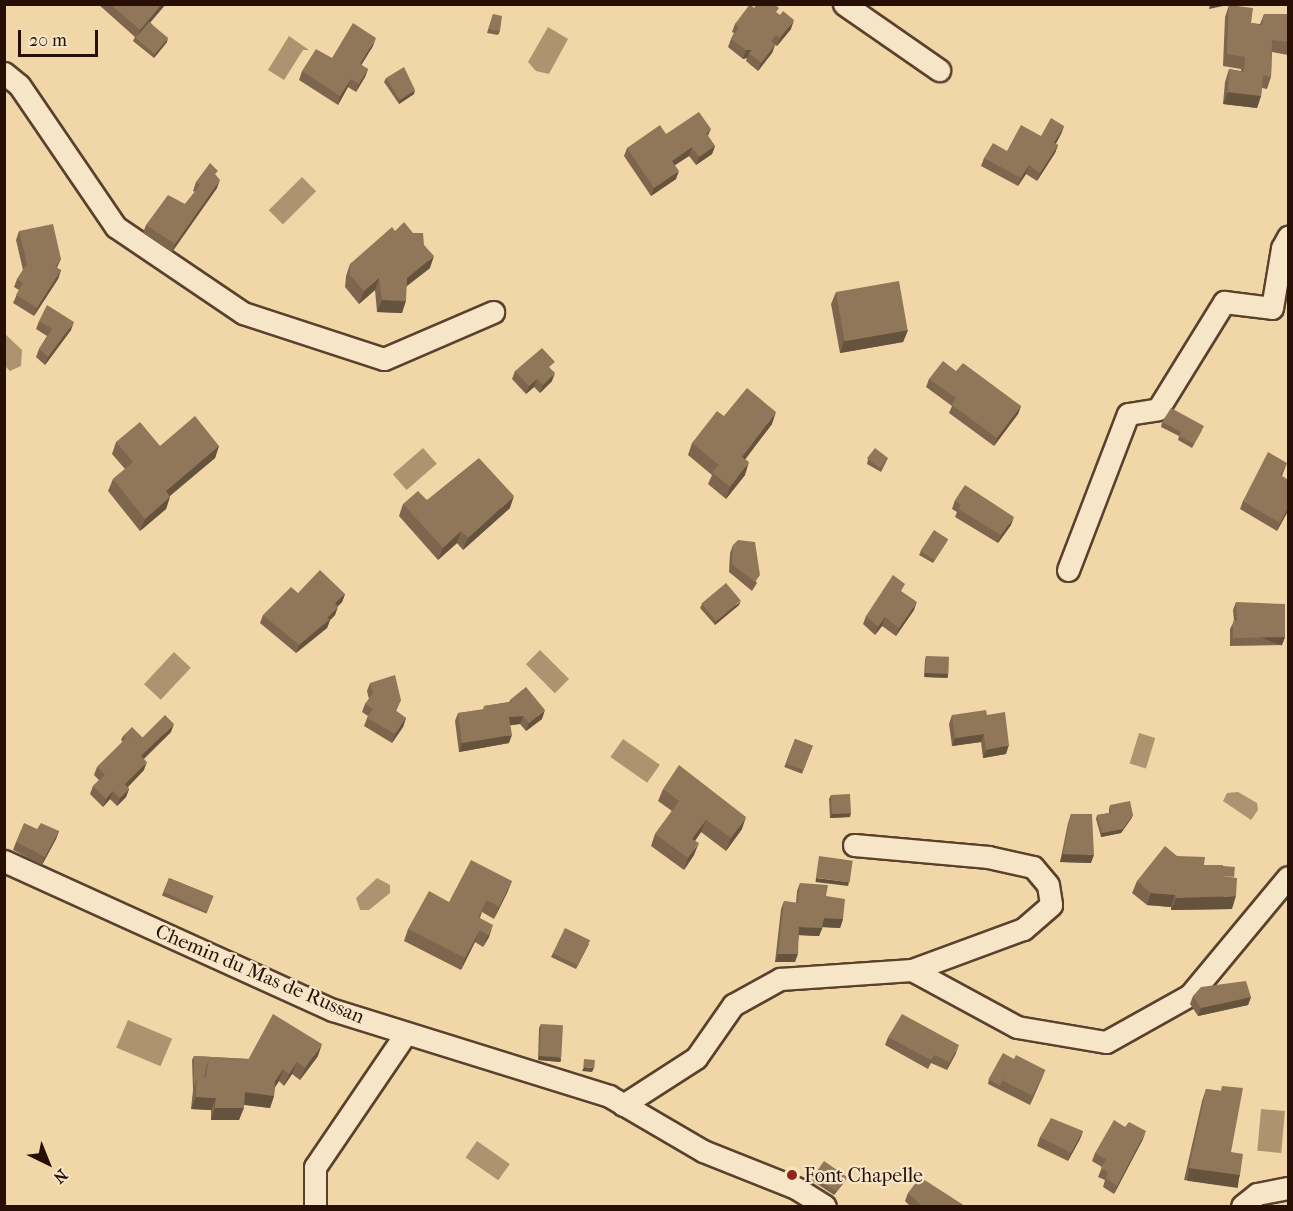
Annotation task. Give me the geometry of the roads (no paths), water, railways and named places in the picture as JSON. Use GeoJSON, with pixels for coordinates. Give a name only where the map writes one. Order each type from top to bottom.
{"type":"FeatureCollection","features":[{"type":"Feature","properties":{"kind":"street"},"geometry":{"type":"LineString","coordinates":[[844,4],[939,70]]}},
{"type":"Feature","properties":{"kind":"street"},"geometry":{"type":"LineString","coordinates":[[4,73],[19,85],[116,227],[243,313],[384,359],[493,312]]}},
{"type":"Feature","properties":{"kind":"street"},"geometry":{"type":"LineString","coordinates":[[1068,570],[1128,414],[1158,409],[1224,302],[1272,308],[1282,248],[1288,237]]}},
{"type":"Feature","properties":{"kind":"street"},"geometry":{"type":"LineString","coordinates":[[623,1105],[696,1058],[733,1005],[780,979],[912,970],[1023,929],[1051,905],[1048,885],[1033,867],[988,857],[854,845]]}},
{"type":"Feature","properties":{"kind":"street","name":"Chemin du Mas de Russan"},"geometry":{"type":"LineString","coordinates":[[4,861],[333,1010],[609,1096],[703,1151],[796,1188],[825,1206]]}},
{"type":"Feature","properties":{"kind":"street"},"geometry":{"type":"LineString","coordinates":[[912,970],[1017,1027],[1106,1042],[1190,995],[1288,877]]}},
{"type":"Feature","properties":{"kind":"street"},"geometry":{"type":"LineString","coordinates":[[315,1206],[315,1167],[406,1033]]}},
{"type":"Feature","properties":{"kind":"street"},"geometry":{"type":"LineString","coordinates":[[1242,1206],[1257,1194],[1288,1188]]}},
{"type":"Feature","properties":{"kind":"place","name":"Font Chapelle"},"geometry":{"type":"Point","coordinates":[792,1175]}}]}
